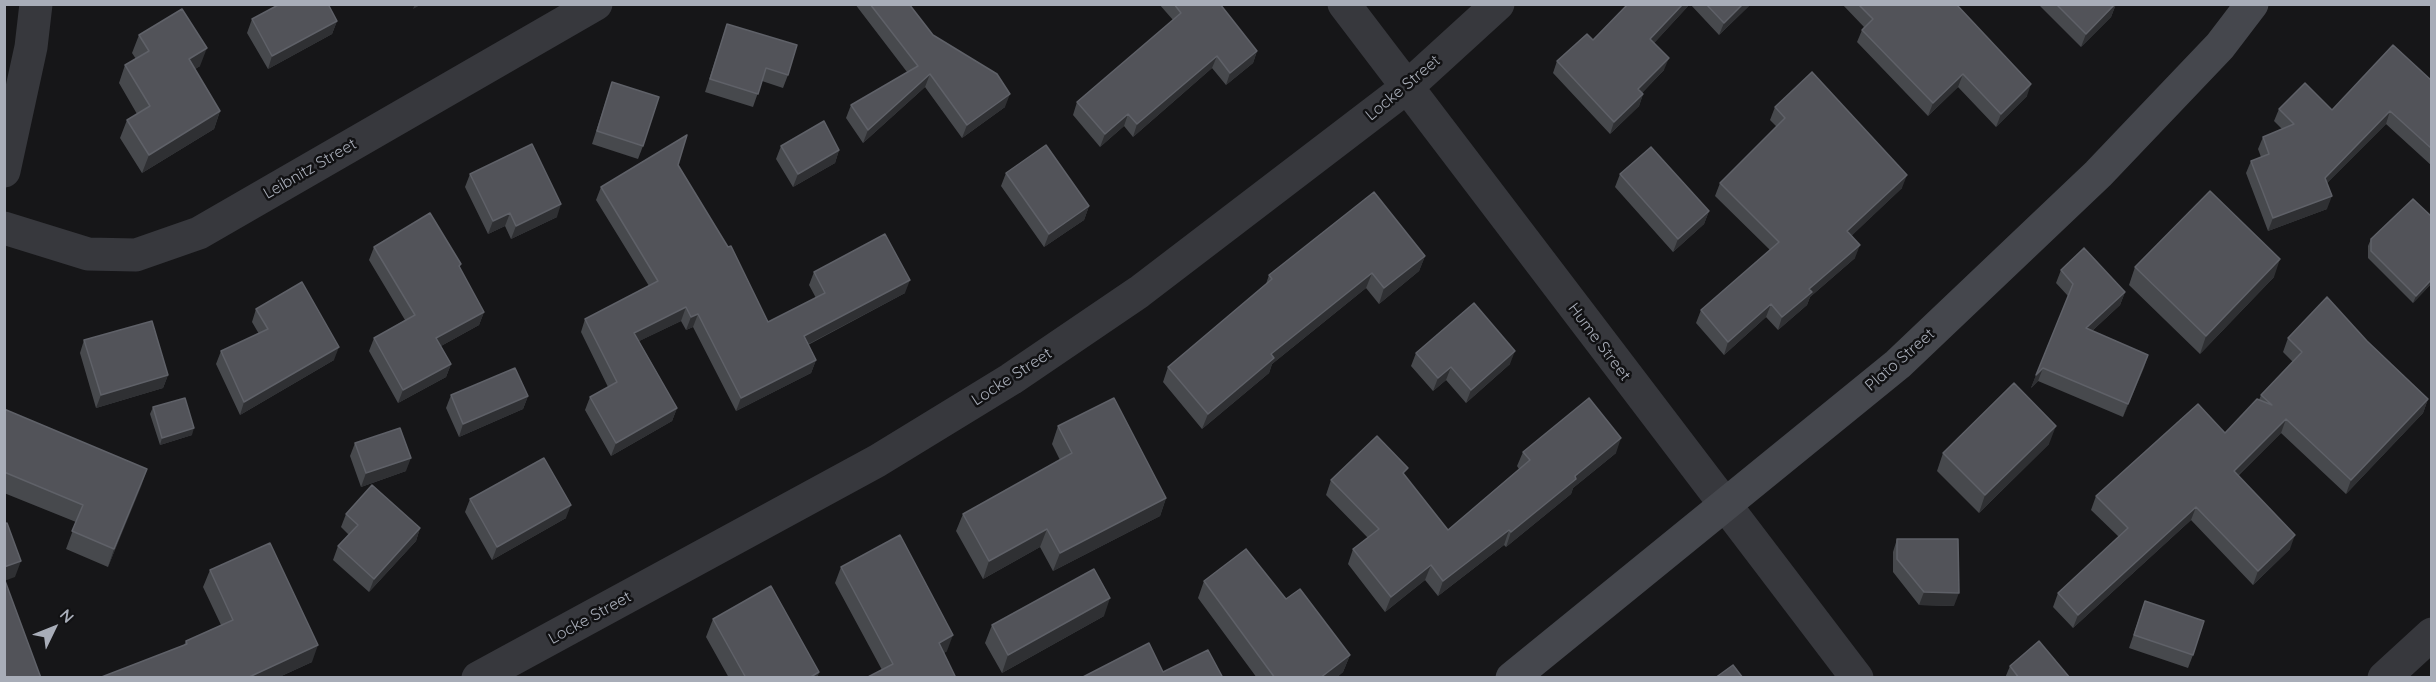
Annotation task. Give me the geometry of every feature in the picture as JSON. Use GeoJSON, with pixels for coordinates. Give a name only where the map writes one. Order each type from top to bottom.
{"type":"FeatureCollection","features":[{"type":"Feature","properties":{"kind":"street"},"geometry":{"type":"LineString","coordinates":[[4,171],[31,47],[36,4]]}},
{"type":"Feature","properties":{"kind":"street","name":"Leibnitz Street"},"geometry":{"type":"LineString","coordinates":[[4,228],[88,254],[136,255],[199,233],[596,4]]}},
{"type":"Feature","properties":{"kind":"street","name":"Hume Street"},"geometry":{"type":"LineString","coordinates":[[1344,4],[1857,678]]}},
{"type":"Feature","properties":{"kind":"street","name":"Locke Street"},"geometry":{"type":"LineString","coordinates":[[478,678],[866,466],[1011,379],[1139,292],[1406,88],[1498,4]]}},
{"type":"Feature","properties":{"kind":"street","name":"Plato Street"},"geometry":{"type":"LineString","coordinates":[[1512,678],[1723,504],[1898,364],[2098,174],[2220,46],[2252,4]]}},
{"type":"Feature","properties":{"kind":"street"},"geometry":{"type":"LineString","coordinates":[[2384,678],[2432,634]]}},
{"type":"Feature","properties":{"kind":"building"},"geometry":{"type":"Polygon","coordinates":[[[280,4],[328,4],[337,21],[272,56],[252,19],[280,4]]]}},
{"type":"Feature","properties":{"kind":"building"},"geometry":{"type":"Polygon","coordinates":[[[870,4],[909,4],[933,35],[997,74],[1010,94],[967,125],[930,74],[868,130],[851,105],[918,66],[870,4]]]}},
{"type":"Feature","properties":{"kind":"building"},"geometry":{"type":"Polygon","coordinates":[[[1174,4],[1220,4],[1257,51],[1230,73],[1217,56],[1137,124],[1128,114],[1105,134],[1077,102],[1181,13],[1174,4]]]}},
{"type":"Feature","properties":{"kind":"building"},"geometry":{"type":"Polygon","coordinates":[[[1628,4],[1683,4],[1650,39],[1669,58],[1638,89],[1643,94],[1614,122],[1557,61],[1587,34],[1593,40],[1628,4]]]}},
{"type":"Feature","properties":{"kind":"building"},"geometry":{"type":"Polygon","coordinates":[[[1706,4],[1743,4],[1724,23],[1706,4]]]}},
{"type":"Feature","properties":{"kind":"building"},"geometry":{"type":"Polygon","coordinates":[[[1858,4],[1956,4],[2031,84],[2001,114],[1963,74],[1933,103],[1862,30],[1873,19],[1858,4]]]}},
{"type":"Feature","properties":{"kind":"building"},"geometry":{"type":"Polygon","coordinates":[[[2056,4],[2115,4],[2086,34],[2056,4]]]}},
{"type":"Feature","properties":{"kind":"building"},"geometry":{"type":"Polygon","coordinates":[[[182,9],[207,48],[189,59],[220,111],[149,155],[127,120],[150,106],[125,65],[149,51],[139,35],[182,9]]]}},
{"type":"Feature","properties":{"kind":"building"},"geometry":{"type":"Polygon","coordinates":[[[727,24],[797,45],[788,75],[766,68],[758,94],[710,79],[727,24]]]}},
{"type":"Feature","properties":{"kind":"building"},"geometry":{"type":"Polygon","coordinates":[[[2393,45],[2432,81],[2432,149],[2390,111],[2325,178],[2332,196],[2273,218],[2251,161],[2269,154],[2263,137],[2294,124],[2279,109],[2305,83],[2332,110],[2393,45]]]}},
{"type":"Feature","properties":{"kind":"building"},"geometry":{"type":"Polygon","coordinates":[[[1812,72],[1907,175],[1847,231],[1860,245],[1809,289],[1812,292],[1782,317],[1771,304],[1728,342],[1701,310],[1779,242],[1720,183],[1785,118],[1775,107],[1812,72]]]}},
{"type":"Feature","properties":{"kind":"building"},"geometry":{"type":"Polygon","coordinates":[[[612,82],[659,97],[643,146],[597,131],[612,82]]]}},
{"type":"Feature","properties":{"kind":"building"},"geometry":{"type":"Polygon","coordinates":[[[824,121],[839,150],[798,174],[781,146],[824,121]]]}},
{"type":"Feature","properties":{"kind":"building"},"geometry":{"type":"Polygon","coordinates":[[[687,135],[678,165],[728,247],[731,246],[768,322],[825,293],[814,272],[885,234],[910,280],[804,336],[816,360],[741,398],[698,314],[691,317],[686,307],[634,333],[677,408],[616,443],[590,397],[617,382],[585,319],[658,281],[601,187],[687,135]]]}},
{"type":"Feature","properties":{"kind":"building"},"geometry":{"type":"Polygon","coordinates":[[[532,144],[561,204],[516,226],[510,213],[493,221],[470,174],[532,144]]]}},
{"type":"Feature","properties":{"kind":"building"},"geometry":{"type":"Polygon","coordinates":[[[1046,145],[1089,206],[1049,234],[1006,173],[1046,145]]]}},
{"type":"Feature","properties":{"kind":"building"},"geometry":{"type":"Polygon","coordinates":[[[1651,147],[1709,211],[1678,239],[1620,174],[1651,147]]]}},
{"type":"Feature","properties":{"kind":"building"},"geometry":{"type":"Polygon","coordinates":[[[2210,191],[2280,259],[2206,336],[2135,267],[2210,191]]]}},
{"type":"Feature","properties":{"kind":"building"},"geometry":{"type":"Polygon","coordinates":[[[1374,192],[1425,256],[1384,288],[1372,273],[1271,354],[1274,358],[1208,414],[1168,367],[1272,279],[1269,275],[1374,192]]]}},
{"type":"Feature","properties":{"kind":"building"},"geometry":{"type":"Polygon","coordinates":[[[2413,199],[2432,217],[2432,279],[2416,296],[2371,251],[2371,239],[2413,199]]]}},
{"type":"Feature","properties":{"kind":"building"},"geometry":{"type":"Polygon","coordinates":[[[430,213],[461,264],[459,266],[484,312],[436,338],[451,364],[403,390],[374,338],[415,315],[374,247],[430,213]]]}},
{"type":"Feature","properties":{"kind":"building"},"geometry":{"type":"Polygon","coordinates":[[[2084,248],[2125,292],[2086,328],[2148,355],[2128,404],[2043,368],[2036,375],[2073,284],[2061,270],[2084,248]]]}},
{"type":"Feature","properties":{"kind":"building"},"geometry":{"type":"Polygon","coordinates":[[[302,282],[339,347],[244,402],[221,351],[268,329],[256,309],[302,282]]]}},
{"type":"Feature","properties":{"kind":"building"},"geometry":{"type":"Polygon","coordinates":[[[2327,297],[2367,341],[2428,399],[2351,480],[2286,419],[2234,471],[2295,535],[2258,571],[2196,507],[2078,615],[2058,593],[2128,528],[2096,496],[2198,404],[2225,433],[2257,399],[2272,405],[2261,395],[2302,352],[2288,338],[2327,297]]]}},
{"type":"Feature","properties":{"kind":"building"},"geometry":{"type":"Polygon","coordinates":[[[1474,303],[1515,351],[1471,390],[1451,367],[1438,378],[1416,353],[1474,303]]]}},
{"type":"Feature","properties":{"kind":"building"},"geometry":{"type":"Polygon","coordinates":[[[152,321],[168,375],[101,395],[84,340],[152,321]]]}},
{"type":"Feature","properties":{"kind":"building"},"geometry":{"type":"Polygon","coordinates":[[[515,368],[528,396],[463,424],[451,395],[515,368]]]}},
{"type":"Feature","properties":{"kind":"building"},"geometry":{"type":"Polygon","coordinates":[[[2014,383],[2056,426],[1985,495],[1943,453],[2014,383]]]}},
{"type":"Feature","properties":{"kind":"building"},"geometry":{"type":"Polygon","coordinates":[[[185,398],[194,428],[162,438],[153,407],[185,398]]]}},
{"type":"Feature","properties":{"kind":"building"},"geometry":{"type":"Polygon","coordinates":[[[1114,398],[1166,498],[1060,553],[1047,529],[989,561],[963,514],[1072,453],[1058,426],[1114,398]]]}},
{"type":"Feature","properties":{"kind":"building"},"geometry":{"type":"Polygon","coordinates":[[[1589,398],[1621,438],[1575,476],[1576,479],[1511,532],[1509,530],[1443,581],[1431,565],[1391,597],[1353,549],[1379,529],[1331,480],[1377,436],[1408,468],[1403,473],[1448,530],[1530,460],[1523,452],[1589,398]]]}},
{"type":"Feature","properties":{"kind":"building"},"geometry":{"type":"Polygon","coordinates":[[[4,409],[147,469],[114,549],[72,531],[83,505],[4,472],[4,409]]]}},
{"type":"Feature","properties":{"kind":"building"},"geometry":{"type":"Polygon","coordinates":[[[400,428],[411,458],[366,473],[355,443],[400,428]]]}},
{"type":"Feature","properties":{"kind":"building"},"geometry":{"type":"Polygon","coordinates":[[[544,458],[571,505],[497,547],[470,499],[544,458]]]}},
{"type":"Feature","properties":{"kind":"building"},"geometry":{"type":"Polygon","coordinates":[[[372,485],[420,528],[374,579],[338,546],[358,525],[346,514],[372,485]]]}},
{"type":"Feature","properties":{"kind":"building"},"geometry":{"type":"Polygon","coordinates":[[[7,523],[21,561],[4,567],[4,524],[7,523]]]}},
{"type":"Feature","properties":{"kind":"building"},"geometry":{"type":"Polygon","coordinates":[[[900,535],[953,635],[939,643],[956,678],[866,678],[893,664],[841,567],[900,535]]]}},
{"type":"Feature","properties":{"kind":"building"},"geometry":{"type":"Polygon","coordinates":[[[1897,539],[1958,539],[1959,593],[1924,592],[1897,559],[1897,539]]]}},
{"type":"Feature","properties":{"kind":"building"},"geometry":{"type":"Polygon","coordinates":[[[270,543],[318,645],[247,678],[99,678],[187,644],[186,641],[233,620],[210,570],[270,543]]]}},
{"type":"Feature","properties":{"kind":"building"},"geometry":{"type":"Polygon","coordinates":[[[1246,549],[1286,599],[1300,589],[1350,655],[1320,678],[1275,678],[1204,581],[1246,549]]]}},
{"type":"Feature","properties":{"kind":"building"},"geometry":{"type":"Polygon","coordinates":[[[1094,569],[1110,598],[1008,655],[992,625],[1094,569]]]}},
{"type":"Feature","properties":{"kind":"building"},"geometry":{"type":"Polygon","coordinates":[[[4,578],[41,678],[4,678],[4,578]]]}},
{"type":"Feature","properties":{"kind":"building"},"geometry":{"type":"Polygon","coordinates":[[[771,586],[819,672],[809,678],[746,678],[713,619],[771,586]]]}},
{"type":"Feature","properties":{"kind":"building"},"geometry":{"type":"Polygon","coordinates":[[[2145,601],[2204,621],[2193,655],[2134,635],[2145,601]]]}},
{"type":"Feature","properties":{"kind":"building"},"geometry":{"type":"Polygon","coordinates":[[[2039,641],[2070,678],[2019,678],[2010,666],[2039,641]]]}},
{"type":"Feature","properties":{"kind":"building"},"geometry":{"type":"Polygon","coordinates":[[[1149,643],[1163,672],[1208,650],[1223,678],[1081,678],[1149,643]]]}},
{"type":"Feature","properties":{"kind":"building"},"geometry":{"type":"Polygon","coordinates":[[[1733,665],[1743,678],[1715,678],[1733,665]]]}}]}
